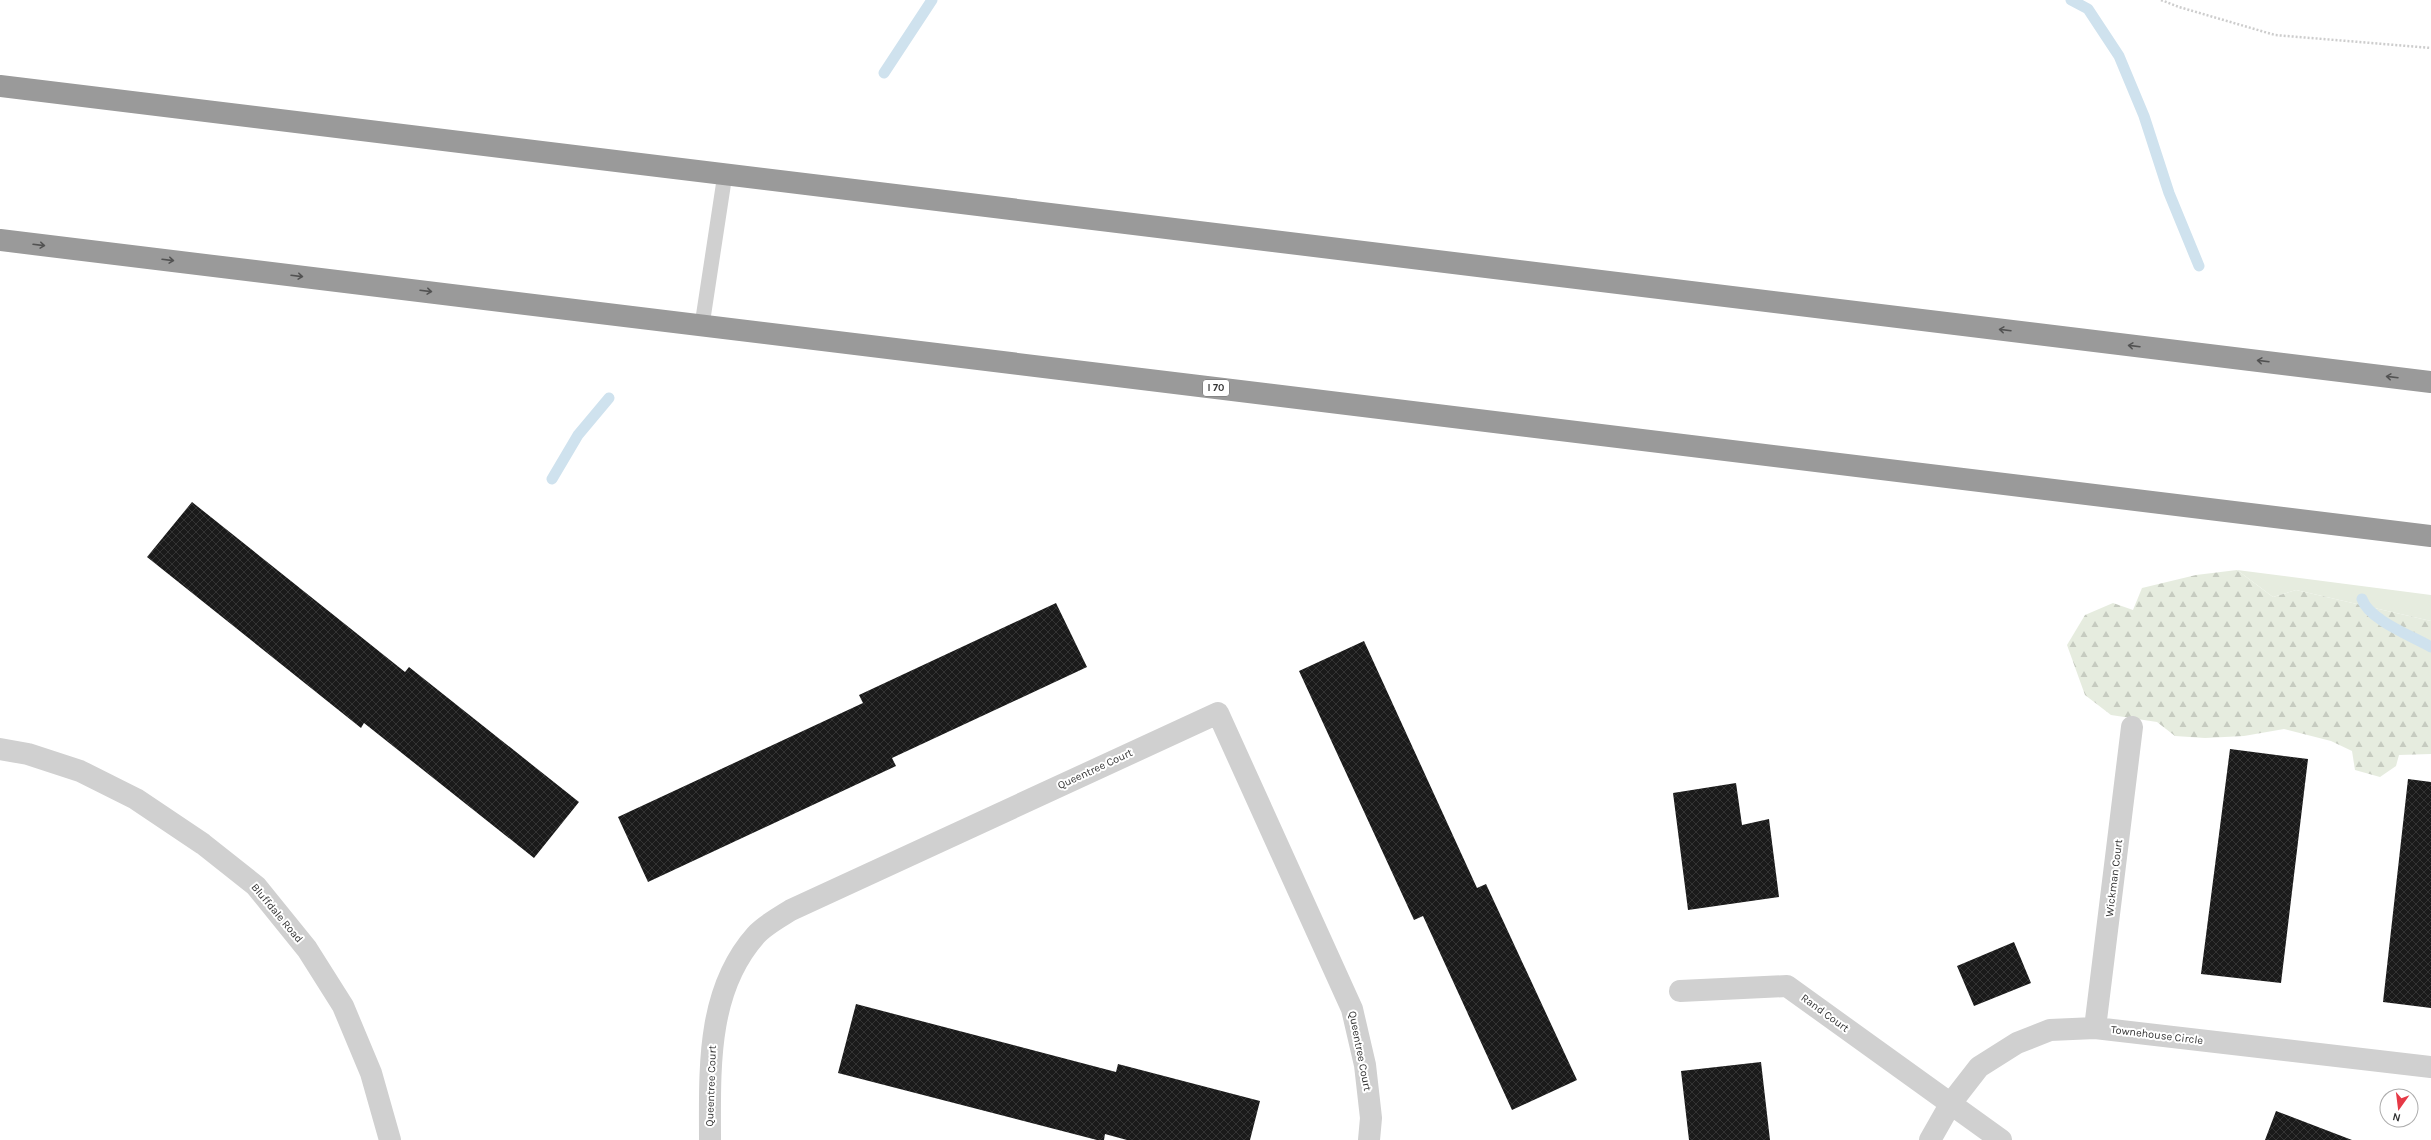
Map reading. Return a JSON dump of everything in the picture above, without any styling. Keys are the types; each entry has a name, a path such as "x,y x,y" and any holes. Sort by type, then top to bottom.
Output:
{"highway":[{"path":"0,86 2431,382"},
{"name":"I 70","path":"0,240 2431,536"}],"street":[{"name":"Queentree Court","path":"710,1140 710,1053 720,1000 734,965 757,934 791,910 1218,713 1352,1009 1365,1065 1372,1118 1369,1140"},
{"name":"Wickman Court","path":"2095,1028 2132,727"},
{"name":"Bluffdale Road","path":"0,749 28,754 80,771 136,799 203,844 256,886 307,950 343,1006 371,1073 390,1140"},
{"name":"Rand Court","path":"1680,991 1787,986 2001,1140"},
{"name":"Townehouse Circle","path":"1930,1140 1951,1103 1979,1067 2017,1043 2050,1030 2095,1028 2431,1067"}],"lane":[{"path":"702,325 725,174"}],"path":[{"path":"2161,0 2179,7 2275,35 2431,48"}],"green space":[{"path":"2237,570 2431,595 2431,621 2296,590 2273,597"},
{"path":"2237,570 2273,597 2296,590 2431,621 2431,754 2399,755 2396,766 2380,777 2355,770 2352,751 2331,741 2284,729 2244,736 2205,738 2175,736 2157,722 2111,715 2085,695 2067,645 2085,615 2113,603 2133,610 2142,588 2196,575"}],"building":[{"path":"192,502 405,672 409,667 579,802 534,858 364,723 361,728 147,557"},
{"path":"1056,603 1087,667 892,758 896,766 648,882 618,817 863,703 859,695"},
{"path":"1364,641 1477,888 1486,884 1577,1080 1512,1110 1423,916 1414,920 1299,671"},
{"path":"2230,749 2308,759 2281,983 2201,974"},
{"path":"2408,779 2431,782 2431,1008 2383,1002"},
{"path":"1736,783 1742,825 1769,819 1779,897 1688,910 1673,793"},
{"path":"2014,942 2031,983 1974,1006 1957,966"},
{"path":"856,1004 1116,1072 1118,1064 1260,1101 1250,1140 1127,1140 1105,1134 1104,1140 1097,1140 838,1073"},
{"path":"1761,1062 1770,1140 1689,1140 1681,1071"},
{"path":"2276,1111 2352,1140 2265,1140"}],"waterway":[{"path":"884,73 932,0"},
{"path":"2071,0 2088,9 2119,56 2144,116 2169,193 2199,266"},
{"path":"552,479 578,435 609,398"},
{"path":"2362,599 2366,607 2382,621 2431,647"}]}
